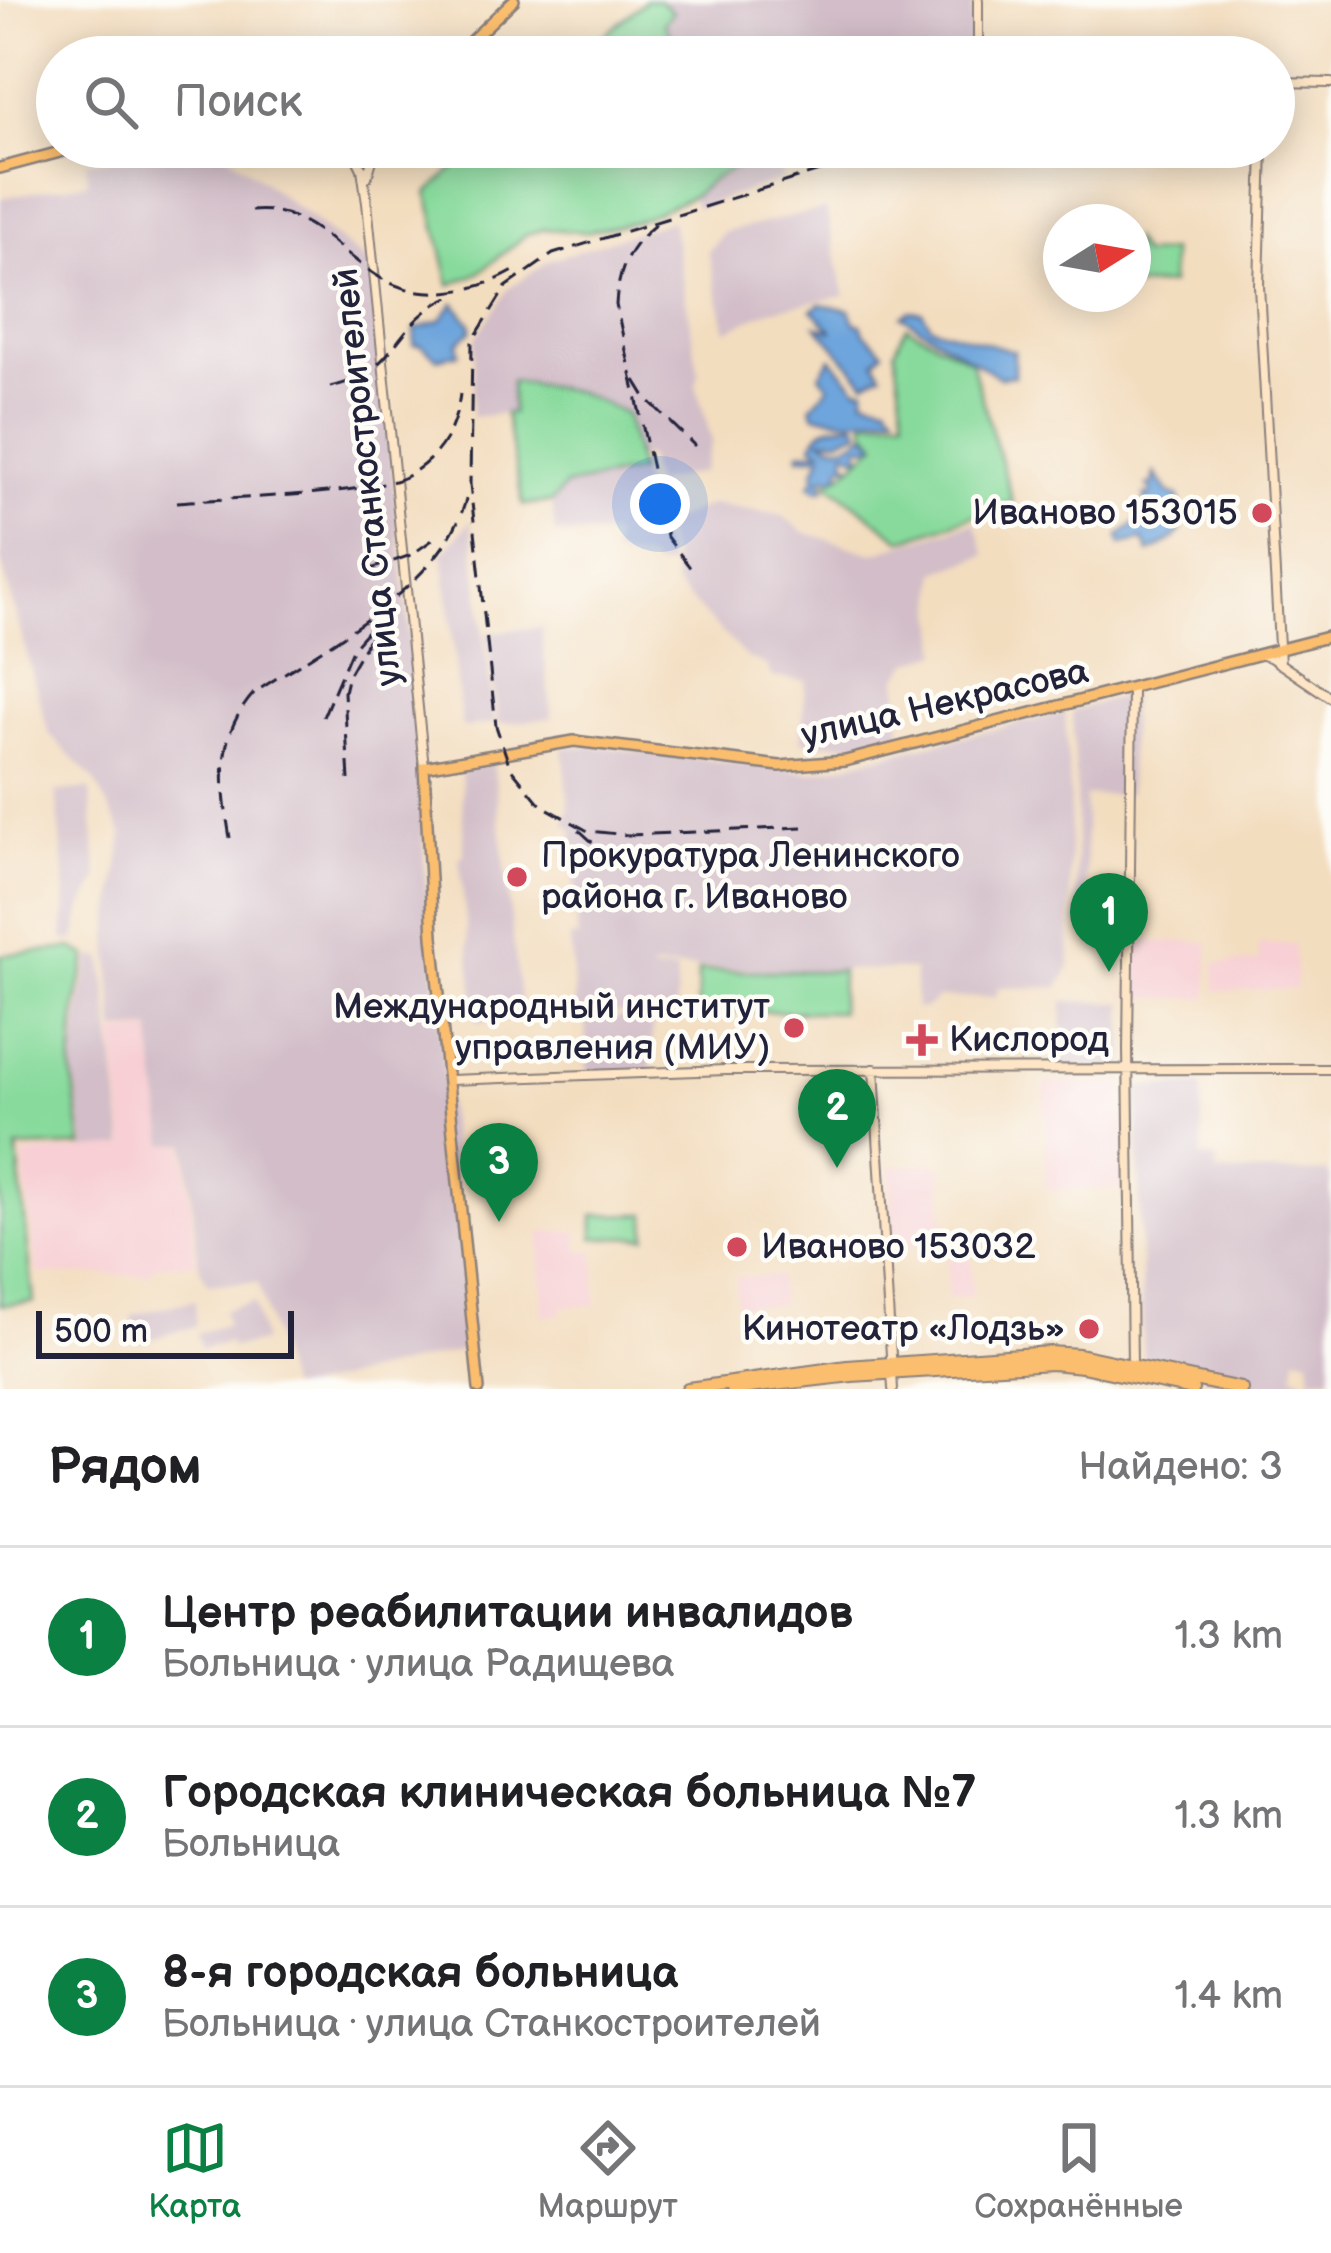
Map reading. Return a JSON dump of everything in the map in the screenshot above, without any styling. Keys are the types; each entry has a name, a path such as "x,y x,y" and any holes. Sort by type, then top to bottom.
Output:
{"highway":[{"path":"733,1389 1050,1353 1241,1389"},
{"path":"688,1389 766,1375 1060,1364 1192,1389"}],"main road":[{"path":"476,36 514,0"},
{"path":"978,0 978,36"},
{"path":"1295,82 1331,83"},
{"path":"0,165 36,154"},
{"path":"0,165 36,157"},
{"name":"улица Станкостроителей","path":"362,168 423,746 434,910 481,1389"},
{"name":"улица Станкостроителей","path":"367,168 367,203"},
{"path":"1262,168 1259,286 1280,664"},
{"name":"улица Некрасова","path":"425,767 574,741 811,766 893,750 1331,636"},
{"path":"1260,655 1331,698"},
{"path":"1132,689 1128,1071 1132,1366"},
{"path":"452,1082 874,1071 1331,1070"},
{"path":"874,1071 891,1389"}],"shaded area":[{"path":"659,0 972,0 973,36 672,36 664,22 673,12"},
{"path":"87,168 246,168 371,265 422,756 424,869 472,1348 288,1389 258,1283 208,1284 199,1267 186,1143 165,1144 151,1029 115,1031 109,939 123,835 95,781 49,734 0,558 0,198 88,182"},
{"path":"734,168 778,168 783,179 696,208 692,197"},
{"path":"826,209 845,296 770,310 726,331 708,252 724,232"},
{"path":"672,220 699,373 696,385 712,441 702,472 654,483 647,456 636,458 625,413 575,390 512,381 512,413 472,417 475,339 509,288 550,260"},
{"path":"639,471 670,566 652,567 651,560 613,554 615,535 555,534 552,502 565,486"},
{"path":"712,504 782,515 804,532 873,553 975,522 986,555 937,572 940,653 910,662 898,677 901,733 894,742 863,746 801,741 806,681 772,677 766,665 747,658 675,585 661,525"},
{"path":"471,521 494,723 462,728 443,553"},
{"path":"541,627 552,718 498,724 487,633"},
{"path":"1131,694 1129,794 1085,796 1087,924 1076,924 1072,711"},
{"path":"1065,713 1070,966 1059,987 998,988 997,997 938,998 916,1009 914,970 653,968 650,971 677,971 676,1012 576,1015 570,938 578,937 572,829 565,824 569,808 563,747 591,746 812,772"},
{"path":"493,760 522,1015 477,1022 459,858 464,855 461,766"},
{"path":"90,789 98,880 82,907 75,940 63,940 66,893 56,792"},
{"path":"1130,941 1209,942 1208,998 1129,998"},
{"path":"1258,944 1295,944 1296,989 1215,991 1215,963 1259,962"},
{"path":"91,956 103,958 124,1146 85,1149 74,1069 80,1003"},
{"path":"1063,1001 1124,1003 1124,1068 1062,1068"},
{"path":"653,1016 651,1073 587,1076 585,1019"},
{"path":"151,1030 165,1143 184,1143 196,1262 155,1266 149,1275 37,1274 22,1154 125,1146 113,1033"},
{"path":"1125,1082 1126,1189 1046,1190 1044,1084"},
{"path":"1202,1085 1202,1158 1216,1159 1217,1173 1327,1172 1331,1177 1331,1376 1310,1377 1310,1358 1296,1356 1294,1374 1305,1380 1303,1389 1260,1389 1143,1363 1137,1087"},
{"path":"941,1164 945,1237 939,1243 893,1245 890,1166"},
{"path":"578,1231 579,1251 595,1251 596,1305 562,1306 561,1315 543,1316 540,1232"},
{"path":"971,1256 972,1297 948,1298 947,1257"},
{"path":"779,1276 780,1305 736,1306 736,1277"},
{"path":"195,1300 196,1326 137,1343 131,1315"},
{"path":"254,1302 263,1342 231,1348 229,1342 201,1349 196,1333 227,1325 223,1310"}],"green space":[{"path":"646,0 659,0 673,12 664,23 671,36 604,36"},
{"path":"454,168 733,168 693,196 634,222 585,232 543,229 527,234 479,273 450,285 428,193"},
{"path":"1171,251 1170,284 1151,286 1151,254"},
{"path":"906,326 971,361 1013,502 902,540 827,483 877,444 865,421 905,417 895,351"},
{"path":"511,381 575,391 625,413 639,471 565,486 552,502 523,505 505,414 512,413"},
{"path":"72,948 87,956 76,1005 72,1069 82,1146 17,1148 34,1302 0,1305 0,955"},
{"path":"698,971 841,971 840,1012 698,1011"},
{"path":"646,1214 647,1237 594,1238 594,1215"}],"water":[{"path":"454,303 471,324 471,331 458,342 459,353 437,358 414,345 415,329 440,321"},
{"path":"820,304 850,310 855,323 884,351 875,361 882,373 865,382 817,326 833,331 812,310"},
{"path":"922,312 932,327 1014,351 1014,376 999,377 902,316"},
{"path":"831,358 857,388 865,388 864,398 887,403 896,413 850,420 815,415 811,407 829,386 820,375"},
{"path":"856,423 860,431 822,439 844,445 865,433 875,442 873,446 861,446 857,457 846,451 850,465 842,465 838,476 821,478 825,489 810,485 822,455 800,457 800,452 822,450 812,444 825,429"},
{"path":"1155,473 1169,493 1179,497 1182,520 1174,538 1149,553 1143,540 1121,545 1119,536 1142,515 1145,495 1149,497 1151,490 1147,486 1153,484"}],"railway":[{"path":"803,827 628,835 588,831 541,805 510,767 496,726 470,484 472,342 506,287 553,254 829,168"},
{"path":"251,211 271,211 305,222 379,277 413,290 469,288 520,267"},
{"path":"656,224 627,260 616,305 667,537 692,570"},
{"path":"330,387 370,370 418,318 454,295"},
{"path":"635,380 646,398 695,446"},
{"path":"177,502 332,492 407,476 444,442 460,394"},
{"path":"230,838 224,761 242,709 255,692 347,633 408,586 434,559 466,499"},
{"path":"368,570 411,555 438,536"},
{"path":"349,780 344,692 348,675 385,611"},
{"path":"323,717 353,647 370,628"},
{"path":"579,830 624,871"}],"place":[{"name":"Иваново 153015","path":"1262,513"},
{"name":"Прокуратура Ленинского района г. Иваново","path":"517,877"},
{"name":"Центр реабилитации инвалидов","path":"1109,972"},
{"name":"Международный институт управления (МИУ)","path":"794,1028"},
{"name":"Кислород","path":"922,1040"},
{"name":"Городская клиническая больница №7","path":"837,1168"},
{"name":"8-я городская больница","path":"499,1222"},
{"name":"Иваново 153032","path":"737,1247"},
{"name":"Кинотеатр «Лодзь»","path":"1089,1329"}]}
